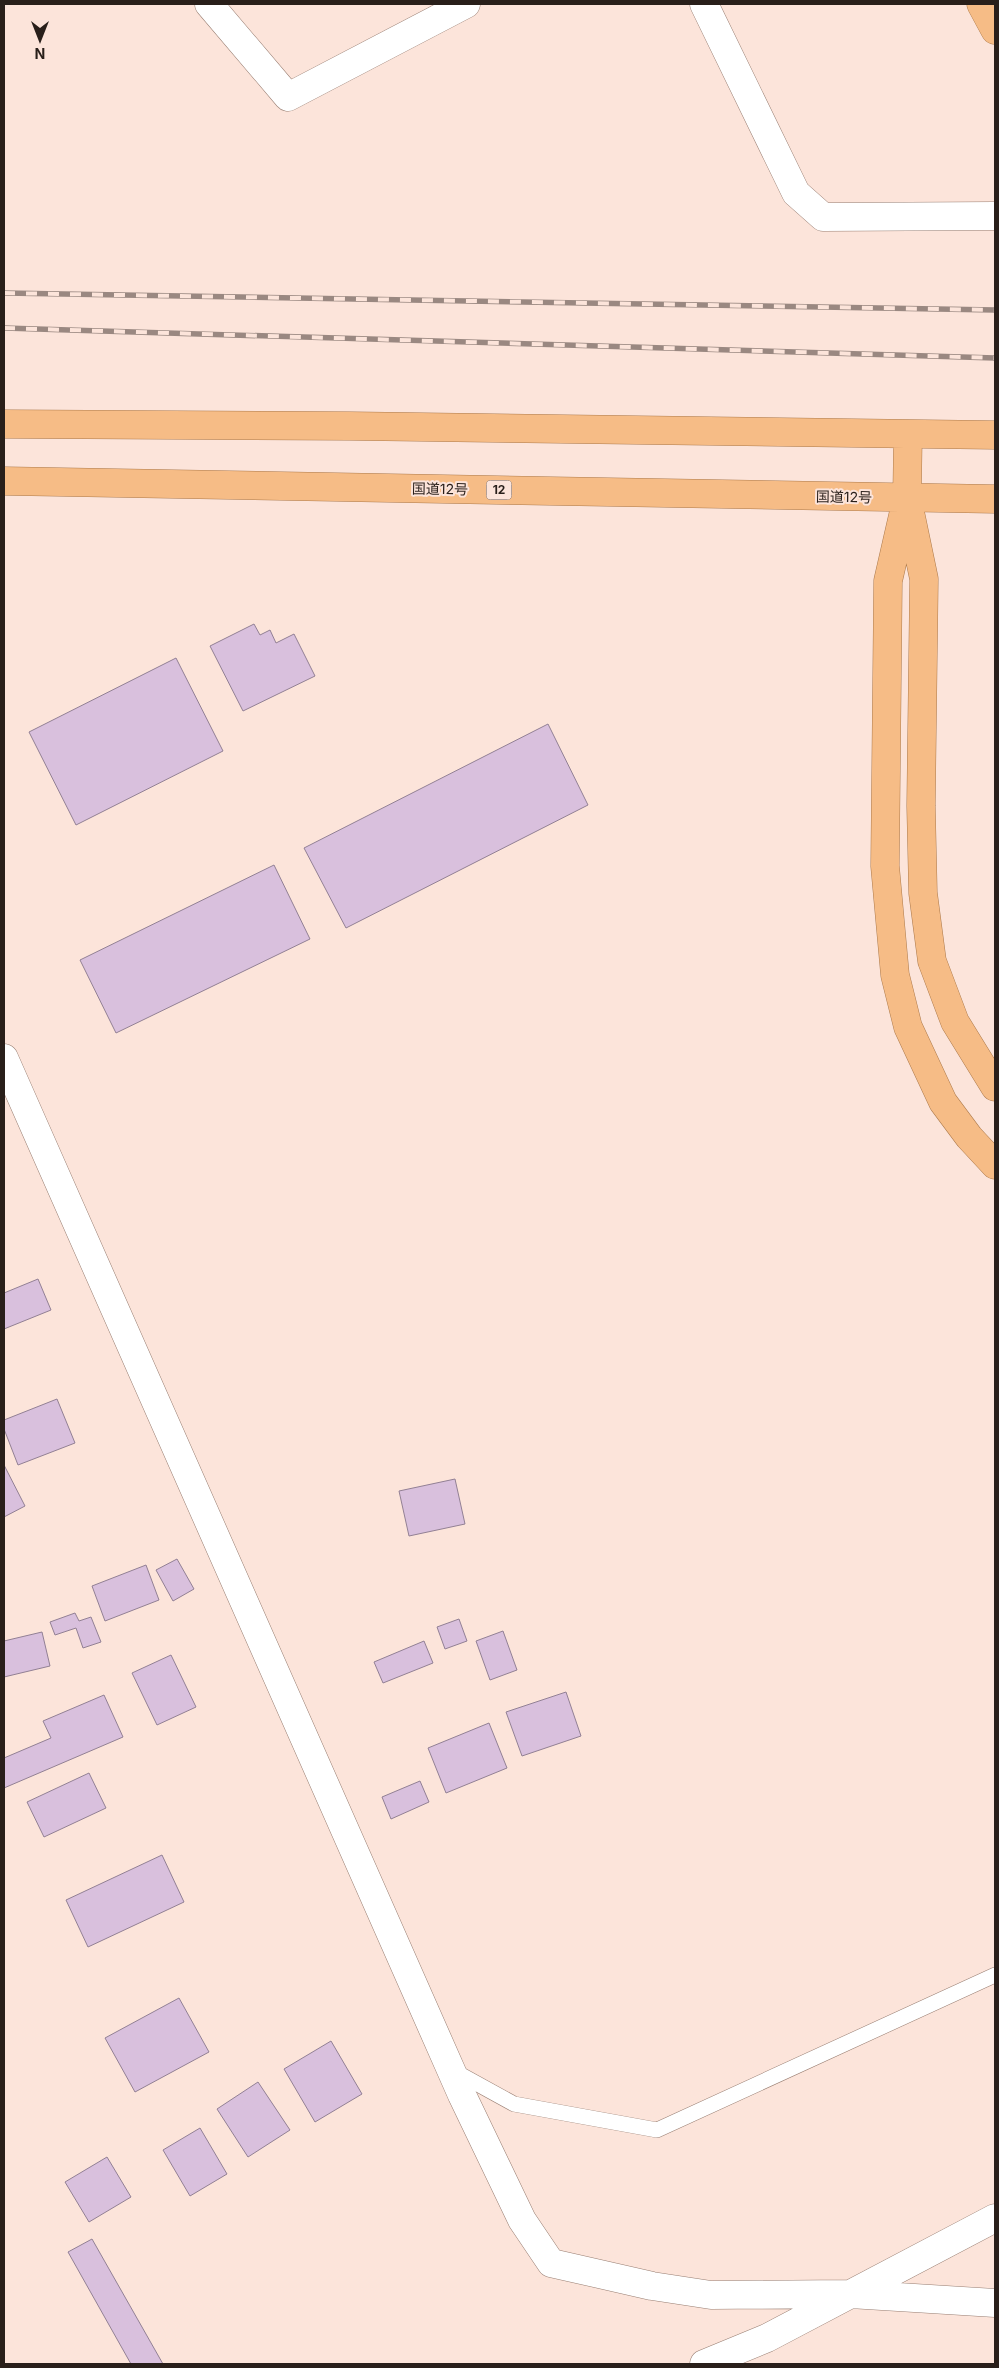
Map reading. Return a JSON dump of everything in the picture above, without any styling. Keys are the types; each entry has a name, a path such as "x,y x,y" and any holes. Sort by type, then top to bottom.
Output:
{"highway":[{"path":"981,4 995,30"},
{"path":"4,424 350,426 995,435"},
{"path":"908,434 907,498 888,581 885,866 895,975 908,1027 943,1102 969,1137 995,1165"},
{"name":"国道12号","path":"4,481 995,499"},
{"path":"907,498 924,579 921,806 923,893 932,961 954,1022 995,1087"}],"street":[{"path":"209,4 288,97 466,4"},
{"path":"704,4 796,193 823,217 995,216"},
{"path":"4,1058 451,2070 522,2220 551,2263 652,2286 711,2295 850,2294 995,2303"},
{"path":"704,2364 767,2338 995,2218"}],"lane":[{"path":"451,2070 514,2104 657,2130 995,1975"}],"building":[{"path":"254,624 260,635 270,630 276,643 294,634 315,676 243,711 210,646"},
{"path":"176,658 223,751 76,825 29,732"},
{"path":"548,724 588,805 346,928 304,848"},
{"path":"274,865 310,939 116,1033 80,960"},
{"path":"38,1279 51,1310 4,1329 4,1293"},
{"path":"57,1399 75,1443 18,1465 4,1429 4,1420"},
{"path":"4,1465 25,1506 4,1517"},
{"path":"455,1479 465,1524 409,1536 399,1491"},
{"path":"177,1559 194,1589 173,1601 156,1570"},
{"path":"146,1565 159,1600 105,1621 92,1586"},
{"path":"75,1613 79,1621 91,1617 101,1642 83,1648 76,1628 55,1635 50,1622"},
{"path":"459,1619 467,1641 445,1649 437,1627"},
{"path":"503,1631 517,1670 490,1680 476,1641"},
{"path":"42,1632 50,1666 4,1677 4,1641"},
{"path":"424,1641 433,1663 383,1683 374,1662"},
{"path":"171,1655 196,1707 157,1725 132,1673"},
{"path":"566,1692 581,1736 522,1756 506,1712"},
{"path":"104,1695 123,1737 4,1788 4,1758 51,1738 43,1721"},
{"path":"489,1723 507,1768 446,1793 428,1748"},
{"path":"89,1773 106,1808 44,1837 27,1802"},
{"path":"420,1781 429,1802 391,1819 382,1797"},
{"path":"162,1855 184,1902 88,1947 66,1900"},
{"path":"179,1998 209,2052 135,2092 105,2038"},
{"path":"331,2041 362,2094 315,2122 284,2069"},
{"path":"258,2082 290,2130 248,2157 217,2109"},
{"path":"200,2128 227,2174 190,2196 163,2150"},
{"path":"107,2157 131,2197 89,2222 65,2182"},
{"path":"92,2239 163,2364 131,2364 68,2252"}],"railway":[{"path":"4,293 995,310"},
{"path":"4,328 995,358"}]}
